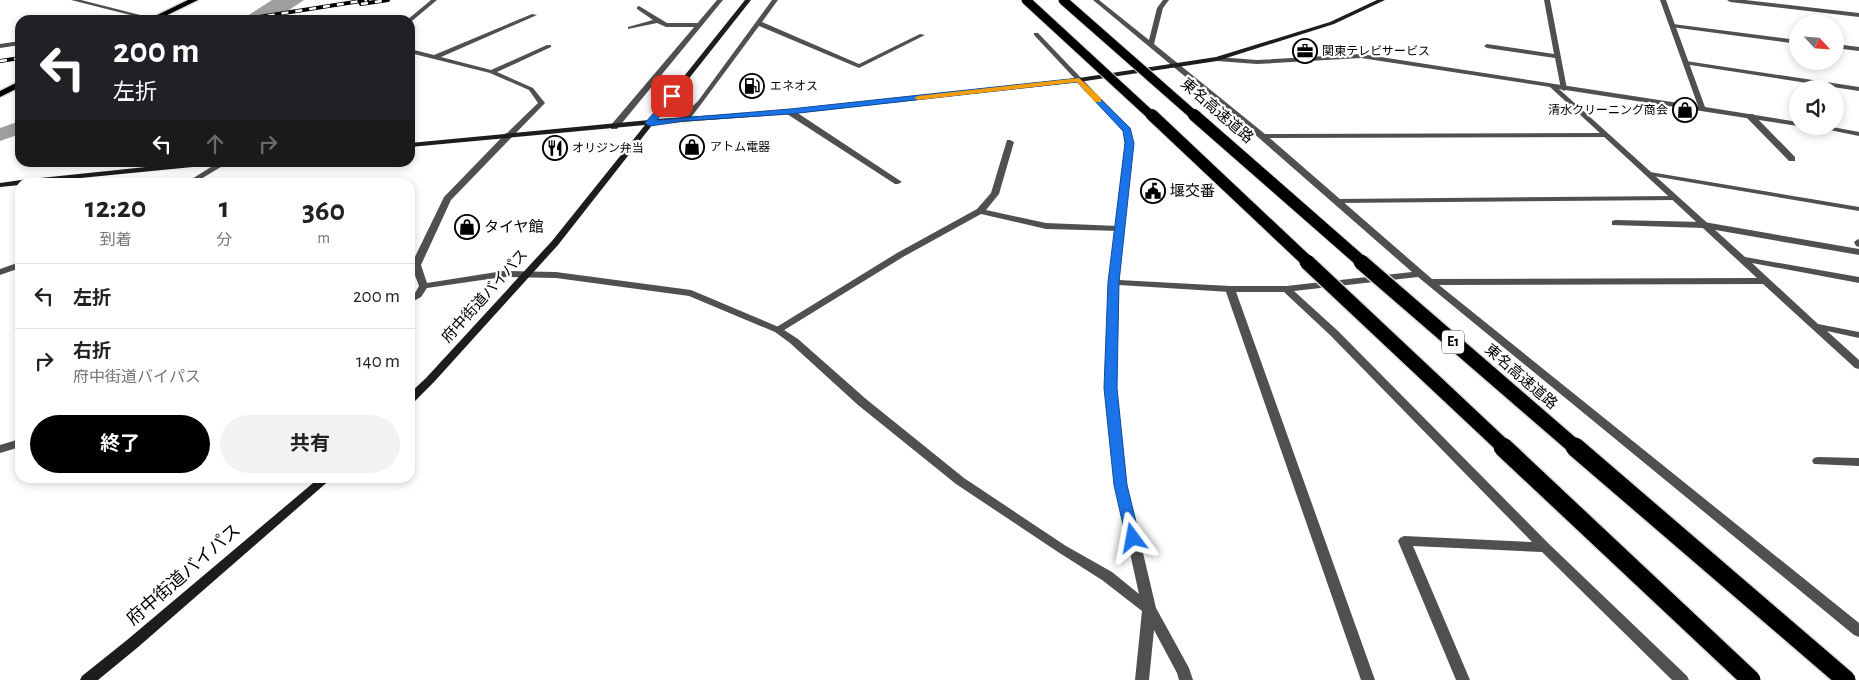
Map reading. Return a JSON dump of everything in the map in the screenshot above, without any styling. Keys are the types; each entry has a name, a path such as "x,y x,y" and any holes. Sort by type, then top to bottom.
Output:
{"highway":[{"path":"1026,0 1112,78 1751,680"},
{"name":"東名高速道路","path":"1063,0 1408,303 1846,680"}],"main road":[{"path":"162,15 194,0"},
{"path":"0,94 15,86"}],"street":[{"path":"74,0 132,15"},
{"path":"415,16 434,0"},
{"path":"614,127 720,0"},
{"name":"府中街道バイパス","path":"415,394 555,243 748,0"},
{"path":"684,119 700,102 775,0"},
{"path":"1096,0 1262,136 1420,274 1859,631"},
{"path":"1151,44 1160,8 1166,0"},
{"path":"415,144 684,119 790,112 1079,80 1217,59 1332,24 1382,0"},
{"path":"1547,0 1564,88"},
{"path":"1663,0 1702,108"},
{"path":"1730,0 1859,15"},
{"path":"639,8 666,25 699,25"},
{"path":"436,57 534,15"},
{"path":"630,28 658,21"},
{"path":"758,23 859,66 922,35"},
{"path":"1673,26 1789,41"},
{"path":"1036,34 1127,130 1130,143 1118,229 1110,388 1121,485 1149,609 1184,672 1186,680"},
{"path":"0,46 15,43"},
{"path":"492,72 549,46"},
{"path":"1487,46 1558,57"},
{"path":"1844,47 1859,49"},
{"path":"415,52 492,72 531,89 542,103 448,199 416,265 424,286"},
{"path":"1217,59 1256,62 1361,56 1789,122"},
{"path":"1686,62 1859,89"},
{"path":"1552,87 1859,366"},
{"path":"790,112 898,182"},
{"path":"1750,116 1792,159"},
{"path":"1844,131 1859,134"},
{"path":"1262,136 1605,135"},
{"path":"778,330 900,255 980,211 995,194 1010,142"},
{"path":"69,178 175,167"},
{"path":"198,178 216,167"},
{"path":"1647,173 1859,208"},
{"path":"0,185 15,184"},
{"path":"1336,201 1674,198"},
{"path":"980,211 1046,226 1118,229"},
{"path":"1615,223 1704,225 1859,252"},
{"path":"1741,259 1859,280"},
{"path":"0,272 15,267"},
{"path":"415,296 424,286 503,274 556,274 691,293 778,330 794,341 862,402 960,481 1062,549 1107,576 1149,609"},
{"path":"1114,282 1230,289 1286,289 1420,274"},
{"path":"1431,282 1766,281"},
{"path":"1230,289 1368,680"},
{"path":"1286,289 1334,333 1545,547 1682,680"},
{"path":"1815,326 1859,334"},
{"path":"0,449 15,444"},
{"path":"1818,461 1859,462"},
{"name":"府中街道バイパス","path":"87,680 132,644 320,483"},
{"path":"1463,680 1404,541 1545,547"},
{"path":"1142,680 1149,609"}],"shaded area":[{"path":"272,0 304,0 282,15 249,15"},
{"path":"15,123 15,136 0,141 0,128"}],"railway":[{"path":"272,15 367,0"},
{"path":"361,4 388,0"},
{"path":"0,61 15,59"}],"slow traffic":[{"path":"918,98 1079,80 1098,100"}],"place":[{"name":"関東テレビサービス","path":"1305,51"},
{"name":"エネオス","path":"752,86"},
{"name":"清水クリーニング商会","path":"1685,110"},
{"name":"アトム電器","path":"692,147"},
{"name":"オリジン弁当","path":"555,148"},
{"name":"堰交番","path":"1153,191"},
{"name":"タイヤ館","path":"467,227"}],"route":[{"path":"672,96 650,123 790,112 1079,80 1127,130 1130,143 1118,229 1110,388 1121,485 1133,538"}]}
